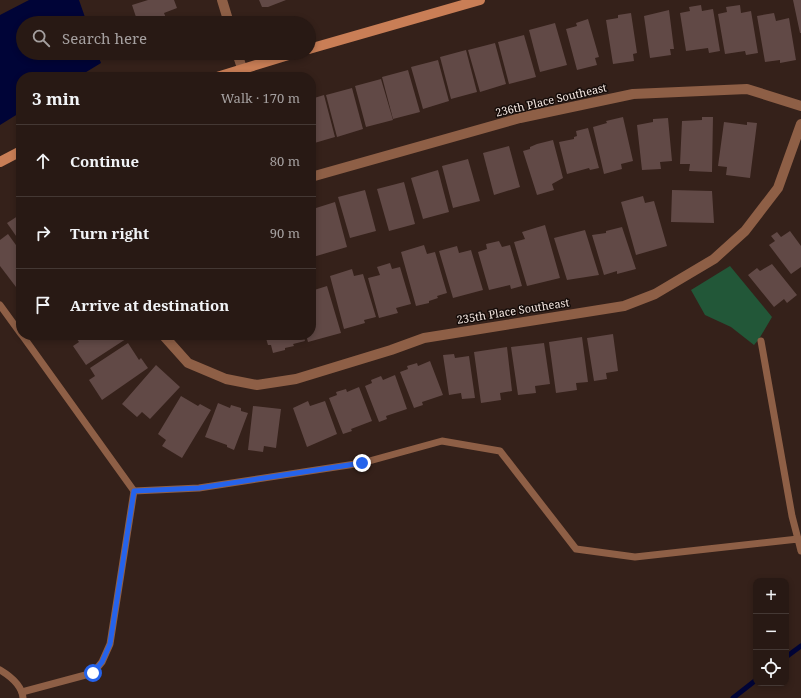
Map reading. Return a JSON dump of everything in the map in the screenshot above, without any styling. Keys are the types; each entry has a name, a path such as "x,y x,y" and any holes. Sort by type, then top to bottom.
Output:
{"main road":[{"path":"316,47 480,0"},
{"path":"231,72 270,60"},
{"path":"0,162 16,154"}],"street":[{"path":"222,0 227,16"},
{"path":"239,60 242,68"},
{"name":"236th Place Southeast","path":"316,176 520,118 633,94 747,89 801,106"},
{"name":"235th Place Southeast","path":"167,340 188,363 226,378 257,385 296,379 391,350 424,338 624,306 655,294 714,259 745,231 778,188 801,124"}],"lane":[{"path":"0,305 16,327"},
{"path":"0,670 9,676 23,695 93,673 102,662 110,644 134,491 25,340"},
{"path":"761,341 792,516 801,551"},
{"path":"134,491 199,488 362,463 442,441 500,451 576,549 635,557 798,538"}],"green space":[{"path":"730,266 772,317 754,345 731,327 705,315 691,290"}],"shaded area":[{"path":"29,0 79,0 85,16 16,16 16,60 100,60 101,63 86,72 16,72 16,115 0,125 0,15"}],"building":[{"path":"148,0 174,0 177,8 164,13 165,16 136,16 132,5"},
{"path":"259,0 286,0 268,7 262,7"},
{"path":"793,0 801,0 801,33 800,33"},
{"path":"701,5 702,11 713,9 720,51 709,53 708,48 686,51 680,13 690,11 689,7"},
{"path":"740,5 741,13 751,11 758,53 746,55 745,51 725,54 718,14 727,12 726,7"},
{"path":"669,10 674,49 670,49 671,55 650,58 644,16"},
{"path":"631,13 637,53 633,54 634,61 613,64 606,20 618,18 618,15"},
{"path":"774,13 776,21 789,18 796,60 780,63 780,60 765,62 757,16"},
{"path":"588,19 599,57 595,58 597,65 577,70 566,29 577,26 576,23"},
{"path":"555,23 567,65 540,72 529,30"},
{"path":"524,35 536,77 509,84 498,42"},
{"path":"495,43 506,84 480,92 468,50"},
{"path":"466,50 477,92 451,99 440,57"},
{"path":"438,60 449,101 423,109 411,67"},
{"path":"408,70 420,112 393,119 382,77"},
{"path":"381,79 393,120 366,127 355,86"},
{"path":"352,88 363,129 337,137 326,95"},
{"path":"324,95 335,137 316,143 316,97"},
{"path":"623,117 633,161 621,164 622,169 604,174 593,127 607,123 606,121"},
{"path":"702,117 713,117 712,172 689,171 690,164 680,164 682,121 702,120"},
{"path":"668,118 672,161 660,162 661,169 642,170 637,125 653,122 653,119"},
{"path":"724,122 747,125 747,122 757,123 750,178 726,175 727,167 718,166"},
{"path":"588,128 599,168 590,170 589,168 567,174 559,142 574,139 574,137 577,136 576,131"},
{"path":"553,140 563,178 552,184 554,190 537,195 523,151 530,149 530,147 537,144"},
{"path":"509,146 520,187 494,195 483,153"},
{"path":"468,159 480,201 453,208 442,166"},
{"path":"438,170 449,212 423,219 411,178"},
{"path":"404,182 415,224 389,231 377,189"},
{"path":"365,190 376,231 350,238 338,197"},
{"path":"672,190 712,191 714,223 671,222"},
{"path":"643,196 645,203 654,201 667,246 636,255 621,202"},
{"path":"335,202 347,247 316,256 316,208"},
{"path":"16,217 16,236 7,223"},
{"path":"545,225 560,278 527,286 514,242 525,239 522,232"},
{"path":"622,227 636,269 617,274 617,271 604,275 592,235 606,233 606,231"},
{"path":"585,230 599,275 567,280 554,238"},
{"path":"790,231 801,246 801,267 791,274 769,245 775,241 771,236 777,232 781,237"},
{"path":"8,234 16,245 16,287 0,266 0,240"},
{"path":"499,241 502,247 510,245 522,286 511,289 510,285 489,290 478,252 487,249 486,244"},
{"path":"424,245 427,254 435,252 447,293 437,296 438,298 429,301 429,303 416,306 401,252"},
{"path":"457,246 459,253 471,250 483,290 453,298 439,251"},
{"path":"390,263 392,269 400,267 411,304 396,308 398,313 379,318 368,278 380,275 377,267"},
{"path":"772,264 797,295 787,303 784,299 774,307 748,275 757,268 760,271"},
{"path":"352,269 354,276 363,274 376,317 364,320 365,323 344,329 330,276"},
{"path":"327,286 341,333 316,340 316,289"},
{"path":"613,334 618,371 606,373 607,379 594,381 587,338"},
{"path":"582,337 588,382 576,383 577,390 556,393 549,342"},
{"path":"78,340 124,340 86,365 73,346 79,342"},
{"path":"266,340 305,341 293,344 294,346 285,348 285,350 273,353 271,345 268,345"},
{"path":"128,343 139,360 141,358 148,368 102,400 89,380 95,376 90,368"},
{"path":"544,343 550,384 535,386 536,393 518,395 511,347"},
{"path":"507,347 512,391 500,393 501,400 481,403 474,352"},
{"path":"454,354 455,358 469,356 475,398 462,399 461,393 449,395 443,355"},
{"path":"430,361 443,395 422,402 423,405 414,408 400,372 408,369 407,366 417,363 418,366"},
{"path":"156,365 180,387 150,419 142,412 137,417 122,404"},
{"path":"395,375 407,409 386,416 387,419 379,422 365,386 372,383 371,380 381,376 383,380"},
{"path":"359,387 372,421 351,429 352,431 343,434 329,398 337,395 336,392 346,389 347,392"},
{"path":"181,396 198,406 200,404 211,410 182,458 162,446 166,440 158,434"},
{"path":"308,401 310,406 325,401 337,434 307,447 293,408"},
{"path":"218,403 230,408 231,405 241,408 241,411 248,413 234,450 227,447 227,445 205,437"},
{"path":"253,406 281,409 276,448 264,446 263,452 248,450"}],"waterway":[{"path":"789,655 801,646"},
{"path":"733,698 753,682"}],"route":[{"path":"93,673 102,662 110,644 134,491 199,488 362,463"}]}
